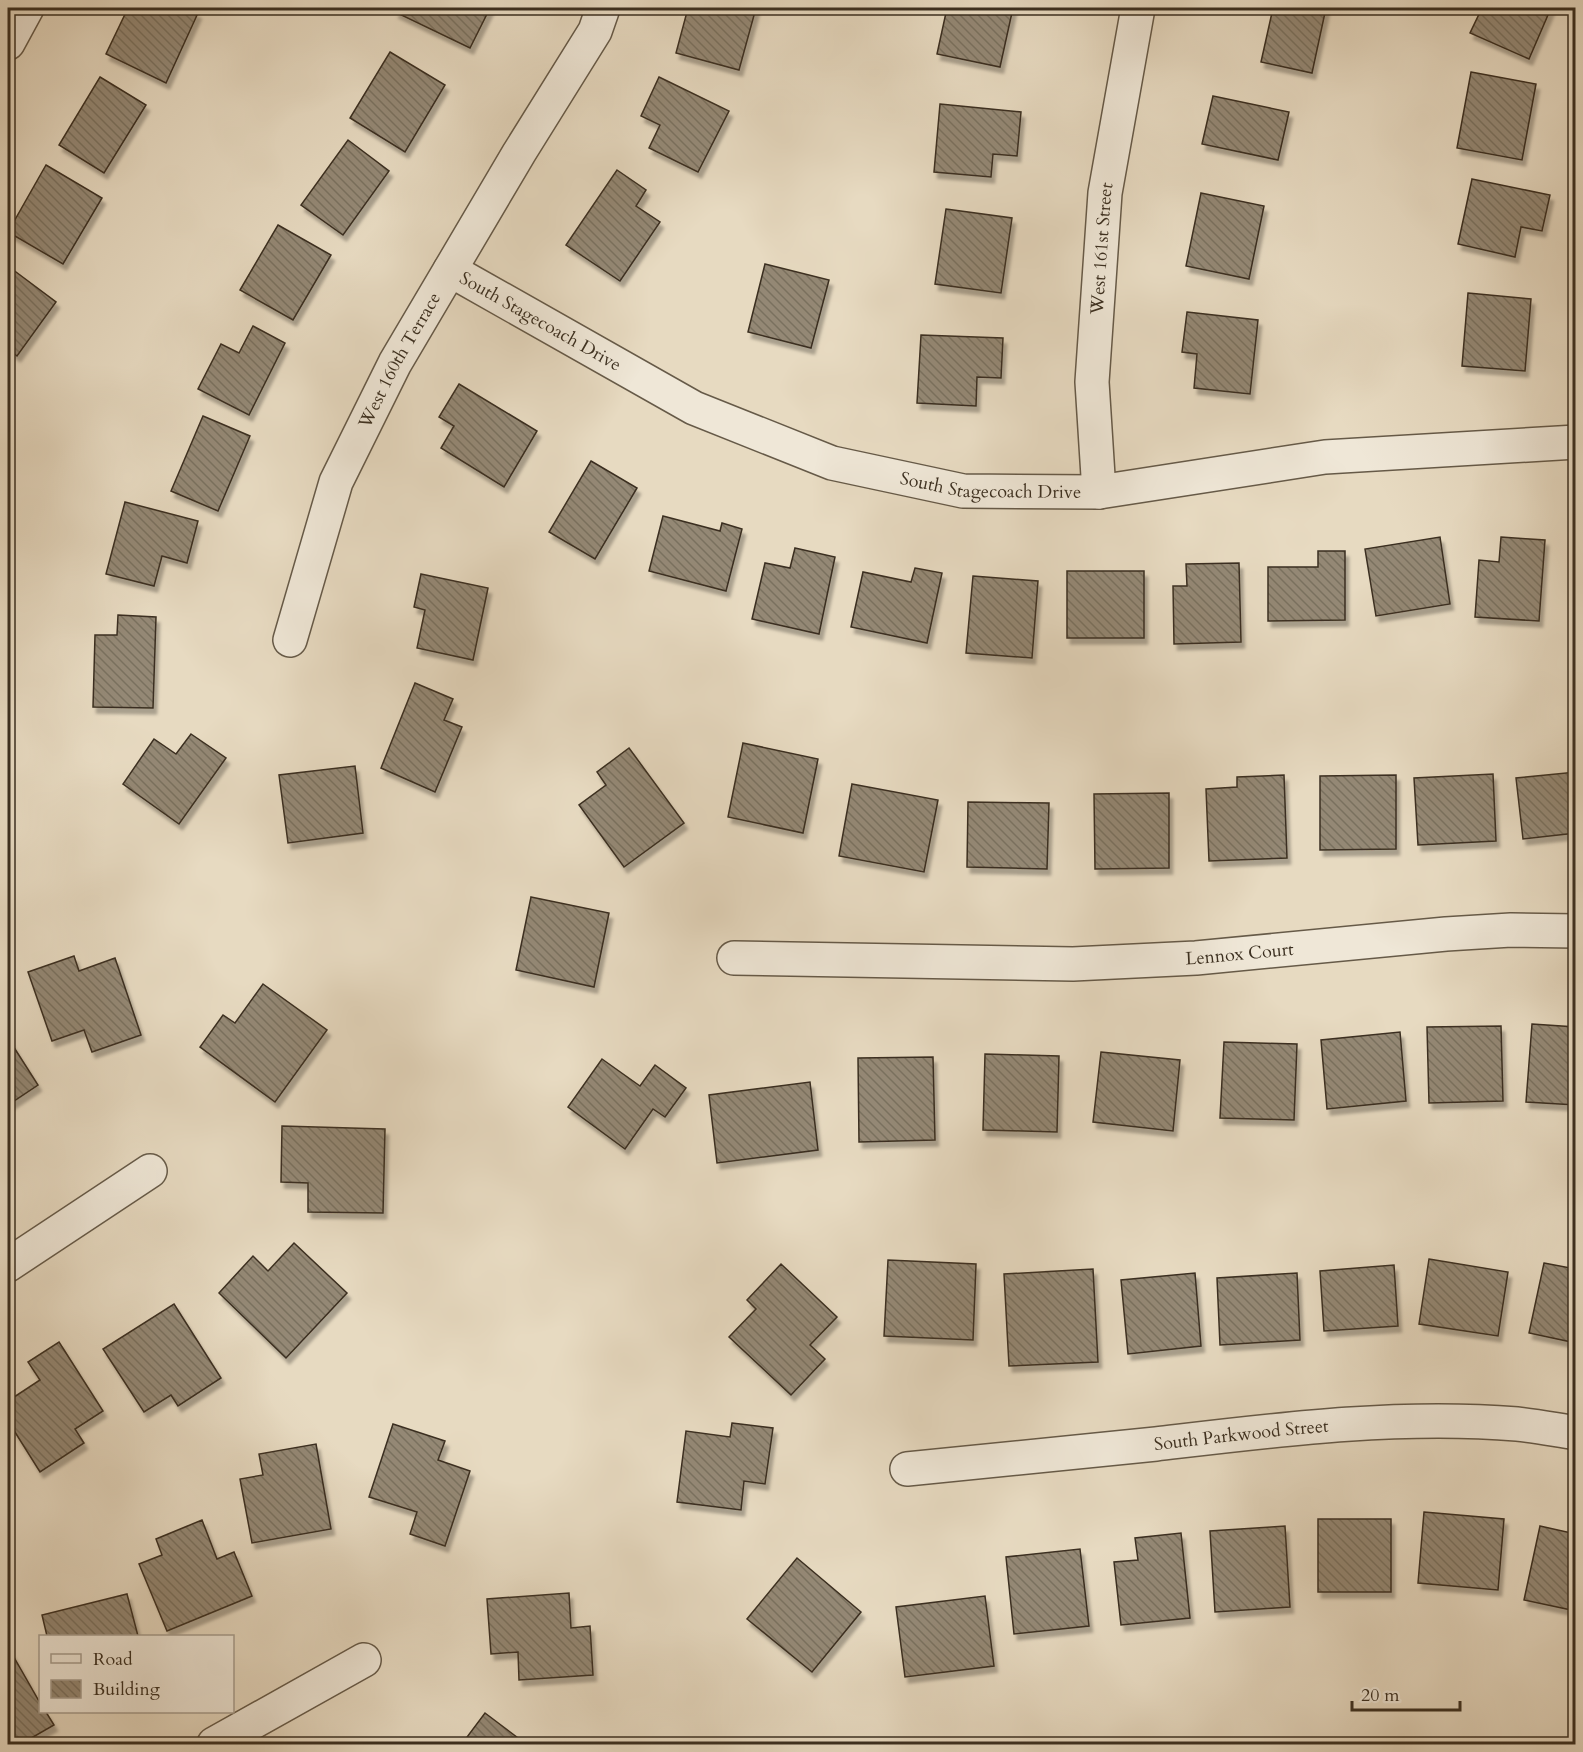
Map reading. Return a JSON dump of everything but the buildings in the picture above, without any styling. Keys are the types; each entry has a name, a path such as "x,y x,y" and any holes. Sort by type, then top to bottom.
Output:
{"street":[{"path":"8,43 27,8"},
{"name":"West 160th Terrace","path":"290,640 336,482 395,363 519,153 595,30 603,8"},
{"name":"West 161st Street","path":"1099,492 1092,381 1105,194 1138,8"},
{"name":"South Stagecoach Drive","path":"450,270 694,408 832,463 963,491 1099,492 1325,457 1575,442"},
{"name":"Lennox Court","path":"734,958 1084,963 1196,958 1446,934 1511,930 1575,931"},
{"path":"8,1265 150,1171"},
{"name":"South Parkwood Street","path":"907,1469 1269,1431 1366,1424 1464,1421 1519,1424 1575,1433"},
{"path":"214,1744 364,1660"}]}
